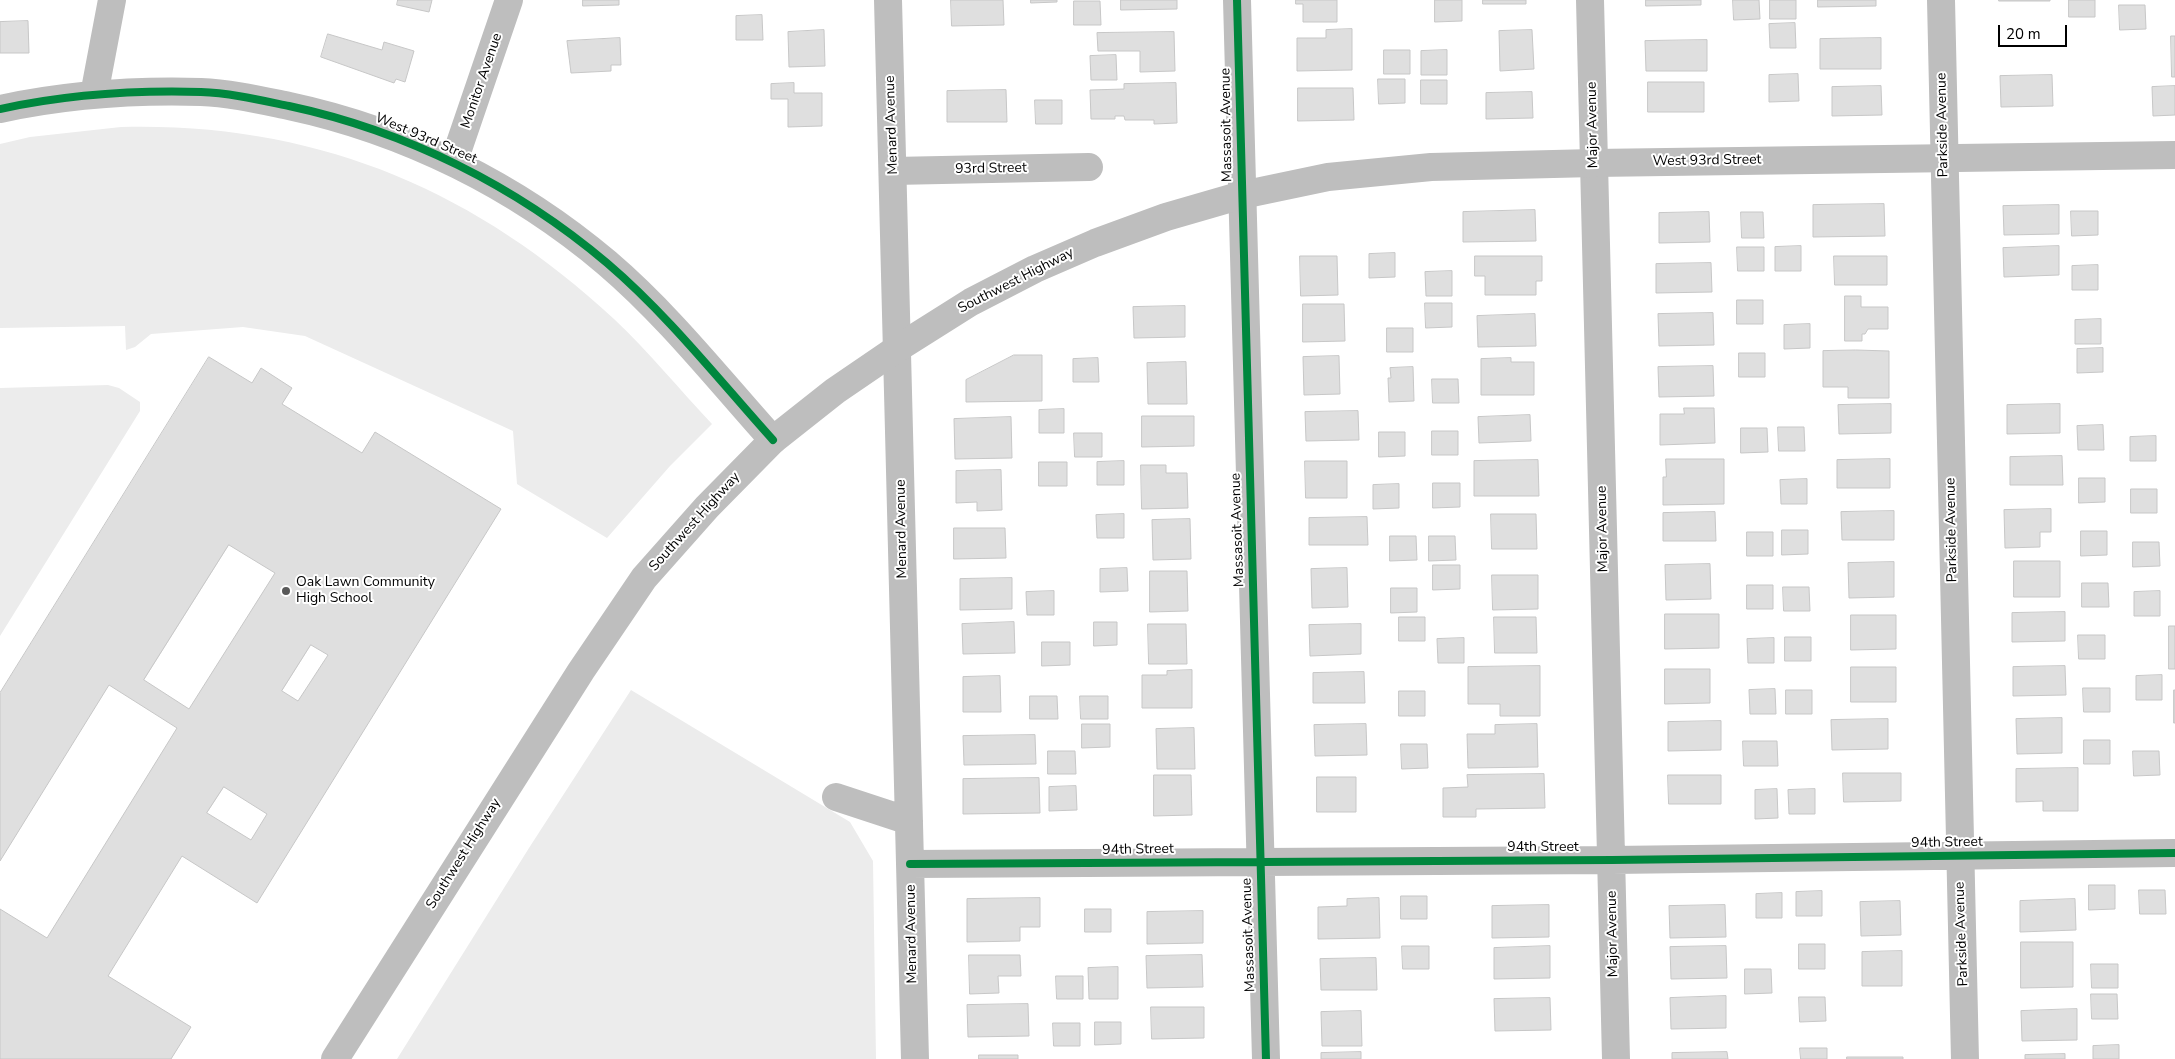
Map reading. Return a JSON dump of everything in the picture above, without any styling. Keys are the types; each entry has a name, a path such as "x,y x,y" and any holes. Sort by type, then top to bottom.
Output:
{"street":[{"path":"94,94 112,0"},
{"name":"Monitor Avenue","path":"454,161 508,0"},
{"name":"Menard Avenue","path":"888,0 915,1059"},
{"name":"Massasoit Avenue","path":"1237,0 1266,1059"},
{"name":"Major Avenue","path":"1590,0 1616,1059"},
{"name":"Parkside Avenue","path":"1941,0 1965,1059"},
{"name":"West 93rd Street","path":"0,108 30,102 94,94 203,92 263,100 323,113 385,134 454,161 554,222 608,264 658,312 773,440"},
{"name":"West 93rd Street","path":"1242,195 1337,176 1431,168 1594,163 2175,155"},
{"name":"93rd Street","path":"893,170 1089,168"},
{"name":"Southwest Highway","path":"335,1059 529,751 644,578 707,507 773,440 835,391 971,302 1035,269 1095,243 1157,220 1242,195"},
{"path":"836,797 909,821"},
{"name":"94th Street","path":"910,864 1612,860 2175,853"}],"shaded area":[{"path":"121,127 192,128 260,136 325,151 387,172 447,199 505,233 560,273 614,319 712,424 670,466 607,538 517,484 513,431 305,336 243,327 151,334 135,347 126,350 125,326 0,328 0,144 30,137"},
{"path":"108,385 119,388 140,402 140,411 0,636 0,388"},
{"path":"631,690 850,822 873,861 876,1059 397,1059 529,848"}],"building":[{"path":"398,0 432,0 429,12 397,5"},
{"path":"583,0 619,0 619,5 583,6"},
{"path":"951,0 1003,0 1004,25 952,26"},
{"path":"1031,0 1057,0 1057,2 1031,3"},
{"path":"1121,0 1177,0 1177,9 1121,10"},
{"path":"1296,0 1337,0 1337,22 1303,22 1303,4 1296,4"},
{"path":"1435,0 1462,0 1462,21 1435,22"},
{"path":"1483,0 1526,0 1526,4 1483,4"},
{"path":"1646,0 1701,0 1701,5 1646,6"},
{"path":"1733,0 1759,0 1760,19 1734,20"},
{"path":"1770,0 1796,0 1796,19 1770,19"},
{"path":"1818,0 1876,0 1876,6 1818,7"},
{"path":"2050,0 2050,1 1999,1"},
{"path":"2069,0 2095,0 2095,17 2069,17"},
{"path":"1074,1 1100,1 1101,25 1074,25"},
{"path":"2119,5 2145,5 2146,29 2120,30"},
{"path":"762,15 763,40 736,40 736,16"},
{"path":"28,21 29,53 0,53 0,22"},
{"path":"1795,23 1796,48 1770,48 1769,24"},
{"path":"1352,29 1352,70 1297,71 1297,38 1326,38 1326,30"},
{"path":"824,30 825,66 789,67 788,32"},
{"path":"1532,30 1534,69 1500,71 1499,31"},
{"path":"1174,32 1175,71 1140,72 1140,51 1098,51 1097,33"},
{"path":"328,34 382,50 384,42 414,51 405,82 396,79 394,83 321,57"},
{"path":"2171,36 2175,36 2175,77 2172,77"},
{"path":"620,38 621,65 611,65 611,71 571,73 567,41"},
{"path":"1881,38 1881,69 1820,69 1820,39"},
{"path":"1707,40 1707,71 1646,71 1645,41"},
{"path":"1384,50 1410,50 1410,74 1384,74"},
{"path":"1447,50 1447,75 1421,75 1421,51"},
{"path":"1116,55 1117,80 1091,80 1090,56"},
{"path":"1798,74 1799,101 1769,102 1769,75"},
{"path":"2052,75 2053,106 2001,107 2000,76"},
{"path":"1378,79 1405,79 1405,103 1379,104"},
{"path":"1421,80 1447,80 1447,104 1421,104"},
{"path":"1648,82 1704,82 1704,112 1648,112"},
{"path":"794,83 794,93 822,93 822,126 788,127 788,99 771,99 771,84"},
{"path":"1176,83 1177,123 1154,124 1154,120 1125,120 1124,116 1115,116 1115,119 1091,119 1090,90 1124,89 1124,84"},
{"path":"1881,86 1882,115 1832,116 1832,87"},
{"path":"2175,86 2175,115 2153,116 2152,87"},
{"path":"1298,88 1353,88 1354,120 1298,121"},
{"path":"1006,90 1007,122 947,122 947,91"},
{"path":"1532,92 1533,118 1486,119 1486,93"},
{"path":"1035,100 1062,100 1062,124 1036,124"},
{"path":"1884,204 1885,236 1813,237 1813,205"},
{"path":"2059,205 2059,234 2004,235 2003,206"},
{"path":"1535,210 1536,241 1463,242 1463,212"},
{"path":"2071,211 2098,211 2098,235 2072,236"},
{"path":"1709,212 1710,242 1659,243 1659,213"},
{"path":"1741,212 1763,212 1764,238 1742,238"},
{"path":"1801,246 1801,271 1775,271 1775,247"},
{"path":"2059,246 2059,275 2004,277 2003,248"},
{"path":"1737,247 1764,247 1764,271 1738,271"},
{"path":"1395,253 1395,277 1369,278 1369,254"},
{"path":"1300,256 1337,256 1338,295 1301,296"},
{"path":"1475,256 1542,256 1542,281 1536,281 1536,295 1485,295 1485,276 1475,276"},
{"path":"1834,256 1887,256 1887,285 1835,285"},
{"path":"1711,263 1712,292 1656,293 1656,264"},
{"path":"2098,265 2098,290 2072,290 2072,266"},
{"path":"1452,271 1452,296 1426,296 1425,272"},
{"path":"1845,296 1861,296 1861,307 1888,307 1888,329 1868,329 1865,334 1862,334 1862,341 1845,341"},
{"path":"1737,300 1763,300 1763,324 1737,324"},
{"path":"1425,303 1452,303 1452,327 1426,328"},
{"path":"1303,304 1344,304 1345,341 1303,342"},
{"path":"1185,306 1185,337 1134,338 1133,307"},
{"path":"1713,313 1714,345 1659,346 1658,314"},
{"path":"1535,314 1536,346 1478,347 1477,316"},
{"path":"2101,319 2101,344 2075,344 2075,320"},
{"path":"1810,324 1810,348 1784,349 1784,325"},
{"path":"1387,328 1413,328 1413,352 1387,352"},
{"path":"2103,348 2103,372 2077,373 2077,349"},
{"path":"1823,351 1889,351 1889,398 1848,398 1848,387 1823,387"},
{"path":"1739,353 1765,353 1765,377 1739,377"},
{"path":"1014,355 1042,355 1042,401 966,402 966,380"},
{"path":"1339,356 1340,394 1304,395 1303,357"},
{"path":"209,357 252,383 261,368 292,388 282,404 362,453 375,432 501,509 257,903 182,856 108,976 191,1027 171,1059 0,1059 0,909 47,938 177,728 109,685 0,861 0,693","holes":["229,545 275,573 189,709 144,680","311,645 328,655 298,701 282,691","224,787 267,814 251,840 207,813"]},
{"path":"1098,358 1099,382 1073,382 1073,359"},
{"path":"1511,358 1511,362 1534,362 1534,395 1481,395 1481,359"},
{"path":"1186,362 1187,404 1148,404 1147,363"},
{"path":"1713,366 1714,396 1659,397 1658,367"},
{"path":"1413,367 1414,401 1389,402 1388,378 1391,378 1390,368"},
{"path":"1432,379 1458,379 1459,403 1433,403"},
{"path":"1891,404 1891,433 1839,434 1838,405"},
{"path":"2060,404 2060,433 2007,434 2007,405"},
{"path":"1684,408 1714,408 1715,443 1660,445 1660,414 1684,414"},
{"path":"1064,409 1064,433 1039,433 1039,410"},
{"path":"1358,411 1359,440 1306,441 1305,412"},
{"path":"1530,415 1531,441 1479,443 1478,417"},
{"path":"1142,416 1194,416 1194,446 1142,447"},
{"path":"1011,417 1012,458 955,459 954,419"},
{"path":"2103,425 2104,450 2078,450 2077,426"},
{"path":"1778,427 1804,427 1805,451 1779,451"},
{"path":"1741,428 1767,428 1768,452 1741,453"},
{"path":"1432,431 1458,431 1458,455 1432,455"},
{"path":"1379,432 1405,432 1405,456 1379,457"},
{"path":"1074,433 1102,433 1102,457 1075,457"},
{"path":"2156,436 2156,461 2130,461 2130,437"},
{"path":"2062,456 2063,485 2010,485 2010,457"},
{"path":"1666,459 1724,459 1724,504 1663,505 1663,477 1666,477"},
{"path":"1890,459 1890,488 1837,488 1837,460"},
{"path":"1538,460 1539,496 1474,496 1474,461"},
{"path":"1124,461 1124,485 1097,485 1097,462"},
{"path":"1305,461 1347,461 1347,498 1306,498"},
{"path":"1039,462 1067,462 1067,486 1039,486"},
{"path":"1141,465 1166,465 1166,473 1187,473 1188,508 1142,509"},
{"path":"1001,470 1002,510 977,511 977,502 956,503 956,471"},
{"path":"2079,478 2105,478 2105,502 2079,503"},
{"path":"1807,479 1807,504 1781,504 1780,480"},
{"path":"1433,483 1460,483 1460,507 1433,508"},
{"path":"1399,484 1399,508 1373,509 1373,485"},
{"path":"2131,489 2157,489 2157,513 2131,513"},
{"path":"2051,509 2051,532 2040,532 2040,547 2005,548 2004,510"},
{"path":"1894,511 1894,540 1842,540 1841,512"},
{"path":"1715,512 1716,541 1663,541 1663,513"},
{"path":"1124,514 1124,538 1097,538 1096,515"},
{"path":"1491,514 1536,514 1537,549 1492,549"},
{"path":"1367,517 1368,545 1309,545 1309,518"},
{"path":"1190,519 1191,559 1153,560 1152,520"},
{"path":"954,528 1005,528 1006,558 954,559"},
{"path":"1782,530 1808,530 1808,554 1782,555"},
{"path":"2081,531 2107,531 2107,555 2081,556"},
{"path":"1747,532 1773,532 1773,556 1747,556"},
{"path":"1390,536 1416,536 1417,560 1390,561"},
{"path":"1429,536 1455,536 1456,560 1429,561"},
{"path":"2133,542 2159,542 2160,566 2133,567"},
{"path":"2014,561 2060,561 2060,597 2014,597"},
{"path":"1894,562 1894,597 1849,598 1848,563"},
{"path":"1710,564 1711,599 1666,600 1665,565"},
{"path":"1433,565 1460,565 1460,589 1433,590"},
{"path":"1127,568 1128,591 1100,592 1100,569"},
{"path":"1347,568 1348,607 1312,608 1311,569"},
{"path":"1150,571 1187,571 1188,611 1150,612"},
{"path":"1492,575 1538,575 1538,609 1493,610"},
{"path":"1012,578 1012,609 960,610 960,579"},
{"path":"2082,583 2108,583 2109,607 2082,607"},
{"path":"1747,585 1773,585 1773,609 1747,609"},
{"path":"1783,587 1809,587 1810,611 1784,611"},
{"path":"1391,588 1417,588 1417,612 1391,613"},
{"path":"1054,591 1054,615 1027,615 1026,592"},
{"path":"2160,591 2160,616 2134,616 2134,592"},
{"path":"2065,612 2065,641 2012,642 2012,613"},
{"path":"1665,614 1719,614 1719,648 1665,649"},
{"path":"1851,615 1896,615 1896,649 1851,650"},
{"path":"1399,617 1425,617 1425,641 1399,641"},
{"path":"1494,617 1536,617 1537,653 1495,653"},
{"path":"1014,622 1015,653 963,654 962,624"},
{"path":"1094,622 1117,622 1117,645 1094,646"},
{"path":"1148,624 1186,624 1187,664 1149,664"},
{"path":"1361,624 1361,654 1310,656 1309,625"},
{"path":"2169,626 2175,626 2175,669 2169,669"},
{"path":"2078,635 2105,635 2105,659 2079,659"},
{"path":"1785,637 1811,637 1811,661 1785,661"},
{"path":"1464,638 1464,663 1438,663 1437,639"},
{"path":"1774,638 1774,663 1748,663 1747,639"},
{"path":"1042,642 1070,642 1070,665 1042,666"},
{"path":"1540,666 1540,716 1500,716 1500,704 1468,704 1468,667"},
{"path":"2065,666 2066,695 2013,696 2013,667"},
{"path":"1851,667 1896,667 1896,702 1851,702"},
{"path":"1665,669 1710,669 1710,703 1665,704"},
{"path":"1192,670 1192,708 1142,708 1142,675 1167,675 1167,671"},
{"path":"1364,672 1365,703 1313,703 1313,673"},
{"path":"2162,675 2162,700 2136,700 2136,676"},
{"path":"1000,676 1001,712 963,712 963,677"},
{"path":"2083,688 2110,688 2110,712 2084,712"},
{"path":"1775,689 1776,714 1750,714 1749,690"},
{"path":"1786,690 1812,690 1812,714 1786,714"},
{"path":"2175,690 2175,723 2174,723"},
{"path":"1399,691 1425,691 1425,716 1399,716"},
{"path":"1030,696 1057,696 1058,719 1030,719"},
{"path":"1080,696 1108,696 1108,719 1081,719"},
{"path":"2062,718 2062,753 2017,754 2016,719"},
{"path":"1888,719 1888,749 1832,750 1831,720"},
{"path":"1721,721 1721,750 1668,751 1668,722"},
{"path":"1082,724 1110,724 1110,747 1082,748"},
{"path":"1366,724 1367,755 1315,756 1314,725"},
{"path":"1537,724 1538,767 1468,768 1467,734 1495,734 1495,725"},
{"path":"1194,728 1195,769 1157,769 1156,729"},
{"path":"1035,735 1036,764 964,765 963,736"},
{"path":"2084,740 2110,740 2110,764 2084,764"},
{"path":"1743,741 1777,741 1778,766 1744,766"},
{"path":"1401,744 1427,744 1428,768 1402,769"},
{"path":"1048,751 1075,751 1076,774 1048,774"},
{"path":"2133,751 2159,751 2160,775 2134,776"},
{"path":"2078,768 2078,811 2043,811 2043,801 2016,802 2016,769"},
{"path":"1843,773 1901,773 1901,801 1844,802"},
{"path":"1544,774 1545,808 1476,809 1476,817 1443,817 1443,788 1468,787 1467,775"},
{"path":"1154,775 1191,775 1192,815 1154,816"},
{"path":"1668,775 1721,775 1721,804 1669,804"},
{"path":"1317,777 1356,777 1356,812 1317,812"},
{"path":"1039,778 1040,813 963,814 963,779"},
{"path":"1076,786 1077,810 1049,811 1049,787"},
{"path":"1777,789 1778,818 1755,819 1755,790"},
{"path":"1815,789 1815,814 1789,814 1788,790"},
{"path":"2089,885 2115,885 2115,909 2089,910"},
{"path":"2139,890 2165,890 2166,914 2140,914"},
{"path":"1822,891 1822,916 1796,916 1796,892"},
{"path":"1782,893 1782,918 1756,918 1756,894"},
{"path":"1401,896 1427,896 1427,919 1401,919"},
{"path":"1040,898 1040,927 1020,927 1020,941 967,942 967,899"},
{"path":"1379,898 1380,938 1318,939 1318,907 1347,906 1347,899"},
{"path":"2075,899 2076,930 2020,932 2020,901"},
{"path":"1900,901 1901,935 1861,936 1860,902"},
{"path":"1549,905 1549,937 1492,938 1492,906"},
{"path":"1725,905 1726,937 1670,938 1669,906"},
{"path":"1085,909 1111,909 1111,932 1085,932"},
{"path":"1203,911 1203,943 1147,944 1147,912"},
{"path":"2021,942 2073,942 2073,987 2021,988"},
{"path":"1799,944 1825,944 1825,969 1799,969"},
{"path":"1402,946 1429,946 1429,969 1403,969"},
{"path":"1550,946 1550,978 1494,979 1494,948"},
{"path":"1726,946 1727,978 1671,979 1670,947"},
{"path":"1902,951 1902,986 1862,986 1862,952"},
{"path":"969,955 1020,955 1021,976 998,976 999,993 970,994"},
{"path":"1202,955 1203,987 1147,988 1146,956"},
{"path":"1376,958 1377,990 1321,990 1320,959"},
{"path":"2091,964 2118,964 2118,988 2092,988"},
{"path":"1118,967 1118,999 1089,999 1088,968"},
{"path":"1745,969 1771,969 1772,993 1745,994"},
{"path":"1056,976 1083,976 1083,999 1057,999"},
{"path":"2091,994 2117,994 2118,1019 2092,1019"},
{"path":"1726,996 1726,1028 1671,1029 1670,998"},
{"path":"1799,997 1825,997 1826,1021 1800,1022"},
{"path":"1550,998 1551,1030 1495,1031 1494,999"},
{"path":"1028,1004 1029,1036 968,1037 967,1005"},
{"path":"1151,1007 1204,1007 1204,1038 1152,1039"},
{"path":"2077,1009 2077,1040 2022,1041 2021,1011"},
{"path":"1361,1011 1362,1046 1322,1046 1321,1012"},
{"path":"1095,1022 1121,1022 1121,1044 1095,1045"},
{"path":"1053,1023 1080,1023 1080,1046 1054,1046"},
{"path":"2119,1045 2119,1059 2093,1059 2093,1046"},
{"path":"1800,1048 1827,1048 1827,1059 1801,1059"},
{"path":"1361,1052 1361,1059 1321,1059 1321,1053"},
{"path":"1727,1052 1728,1059 1672,1059 1672,1053"},
{"path":"2065,1054 2065,1059 2025,1059 2025,1055"},
{"path":"979,1055 1018,1055 1018,1059 979,1059"},
{"path":"1847,1057 1903,1057 1903,1059 1847,1059"}],"cycle path":[{"path":"1237,0 1266,1059"},
{"path":"0,109 49,100 100,95 150,92 212,93 256,99 333,117 417,146 497,186 572,235 607,263 651,304 693,348 773,440"},
{"path":"910,864 1612,860 2175,853"}],"place":[{"name":"Oak Lawn Community High School","path":"286,591"}]}
